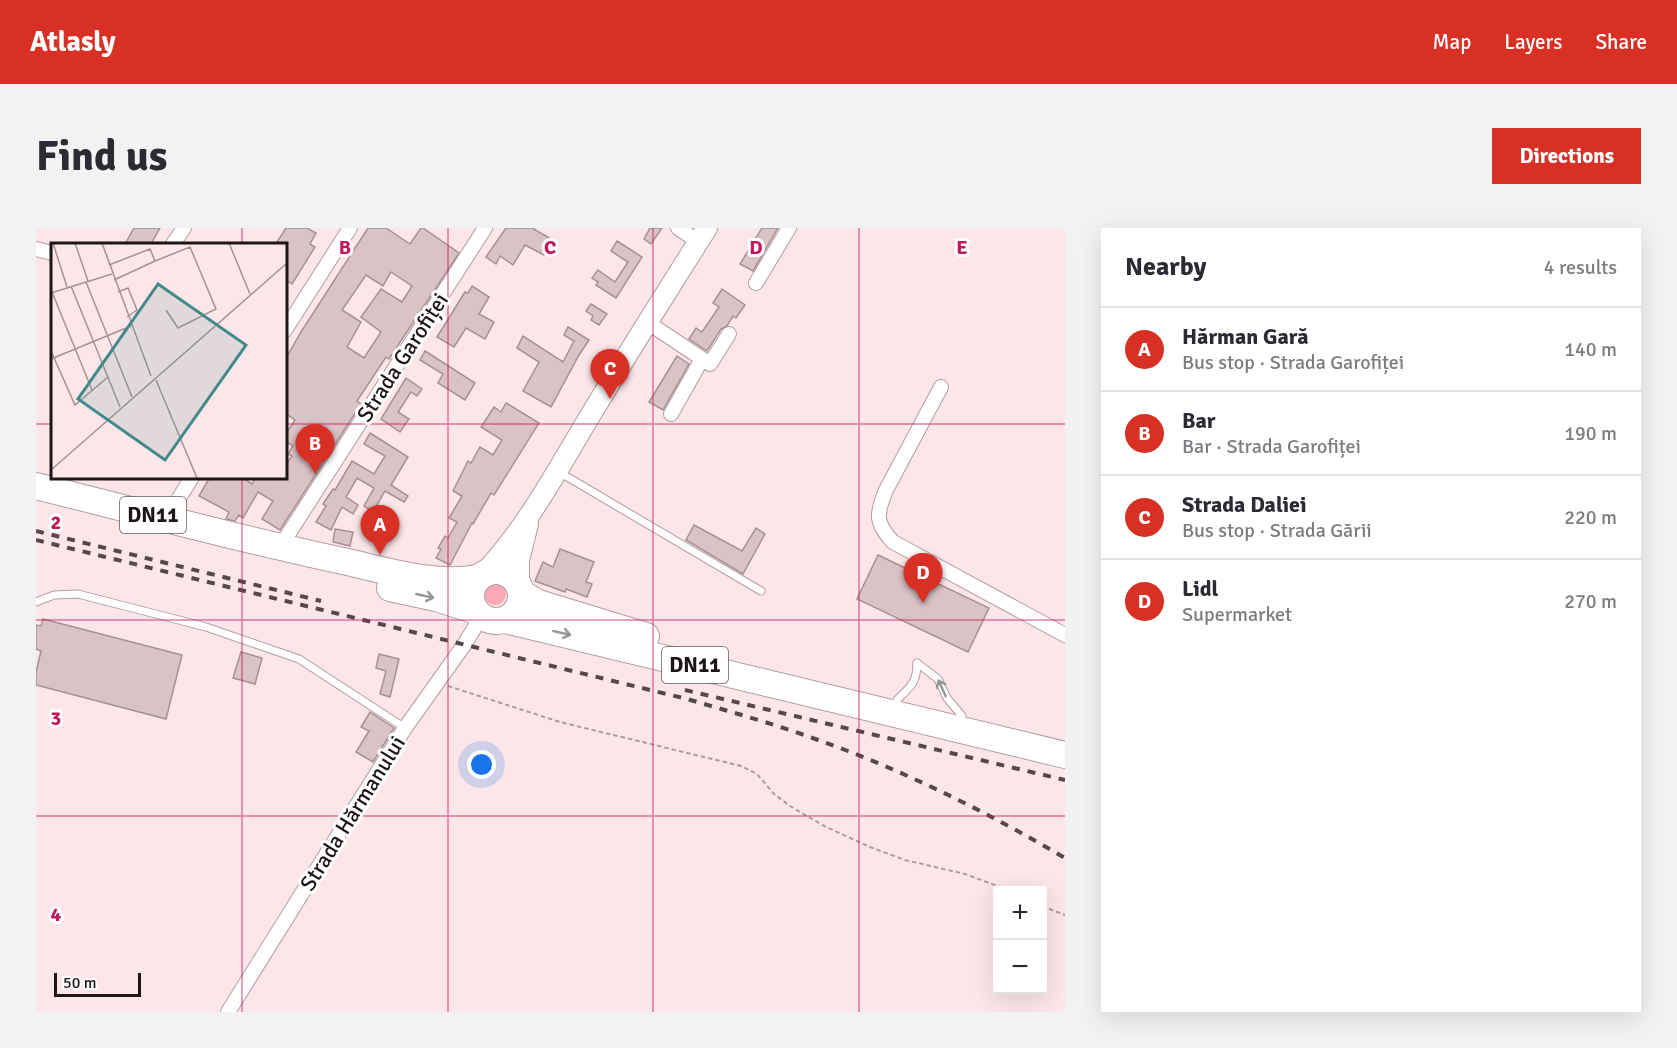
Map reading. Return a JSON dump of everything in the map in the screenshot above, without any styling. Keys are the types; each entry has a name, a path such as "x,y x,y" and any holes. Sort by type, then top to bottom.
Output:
{"highway":[{"name":"DN11","path":"36,486 381,570 445,581 462,581 492,571 500,571 514,578 520,589 538,603 626,631 1065,741"},
{"name":"DN11","path":"36,500 436,598 487,616 1065,755"},
{"path":"481,575 470,593 471,602 487,616 512,616 521,602 520,589"}],"main road":[{"path":"481,575 499,557 530,516 647,322 703,235"},
{"path":"520,589 519,560 530,516"}],"street":[{"path":"174,243 184,228"},
{"path":"290,313 350,228"},
{"name":"Strada Garofiței","path":"280,547 485,228"},
{"path":"678,228 703,235"},
{"path":"756,283 789,228"},
{"path":"36,249 51,253"},
{"path":"647,322 710,364 729,334"},
{"path":"671,414 702,359"},
{"path":"941,387 878,507 879,522 893,542 1065,635"},
{"path":"167,519 191,478"},
{"name":"Strada Hărmanului","path":"228,1012 405,728 487,616"}],"lane":[{"path":"557,470 761,591"},
{"path":"36,602 54,595 78,594 206,627 299,659 405,728"},
{"path":"897,700 911,687 917,676 917,663 938,679 947,698 962,716"}],"path":[{"path":"437,683 560,722 741,766 757,774 774,794 790,806 824,826 905,860 965,874 995,886"},
{"path":"1047,908 1065,915"}],"shaded area":[{"path":"495,583 503,586 506,594 503,602 495,605 487,602 484,594 487,586"}],"building":[{"path":"134,228 160,228 152,243 126,243"},
{"path":"286,228 307,228 316,233 310,244 315,247 292,284 286,280 286,243 277,242"},
{"path":"368,228 386,228 410,244 423,228 459,253 389,359 386,357 357,401 361,404 280,530 262,519 273,501 258,492 243,518 239,515 235,521 226,519 229,512 199,496 209,478 243,478 252,484 255,478 286,478 286,465 292,456 288,454 293,446 286,442 286,434 295,420 286,414 286,358","holes":["391,272 412,286 402,302 381,289 361,317 381,332 364,358 347,347 361,322 342,310 366,275 383,286"]},
{"path":"506,228 532,228 553,240 544,255 525,245 513,265 500,256 496,264 486,257"},
{"path":"650,228 662,228 651,244 644,239"},
{"path":"762,228 778,228 753,271 740,264"},
{"path":"617,241 642,257 616,298 596,285 598,282 592,278 598,270 615,282 628,262 611,251"},
{"path":"472,286 489,297 479,314 494,322 485,339 466,328 454,347 437,337 465,292 468,293"},
{"path":"722,289 745,305 736,318 733,316 727,326 721,329 707,351 689,339 696,328 702,332 719,307 713,303"},
{"path":"591,304 607,314 599,325 591,320 593,316 586,311"},
{"path":"568,327 589,340 551,407 523,391 539,362 517,348 523,336 563,362 574,341 564,335"},
{"path":"425,351 475,383 465,400 438,383 443,374 420,360"},
{"path":"677,356 689,364 663,410 649,402"},
{"path":"406,378 422,389 417,396 411,392 398,412 409,419 400,432 381,419"},
{"path":"506,403 539,423 494,495 491,493 472,523 450,565 436,558 441,549 438,548 445,536 448,538 457,522 449,518 462,496 453,491 468,461 471,463 480,447 493,455 502,440 481,427 494,407 501,412"},
{"path":"370,433 408,457 391,485 408,496 404,502 385,491 373,512 364,506 374,488 357,478 346,497 358,505 353,514 342,507 331,530 316,522 326,506 323,504 333,489 335,490 352,461 374,474 385,456 364,444"},
{"path":"694,525 742,551 756,528 765,534 743,574 686,540"},
{"path":"335,529 353,532 350,546 333,542"},
{"path":"560,549 594,562 586,582 592,584 587,597 535,581 543,562 553,567"},
{"path":"878,555 989,608 968,652 857,599"},
{"path":"43,619 182,655 166,719 36,685 36,672 41,651 36,649 36,625 41,626"},
{"path":"241,652 262,658 255,684 233,678"},
{"path":"379,654 399,659 390,697 380,694 386,671 376,668"},
{"path":"370,712 394,728 373,762 356,752 369,731 361,727"}],"railway":[{"path":"36,531 321,601"},
{"path":"36,540 687,699 769,723 913,778 1065,858"},
{"path":"685,690 1065,780"}],"place":[{"name":"Strada Daliei","path":"610,399"},
{"name":"Bar","path":"315,474"},
{"name":"Hărman Gară","path":"380,555"},
{"name":"Lidl","path":"923,603"}]}
